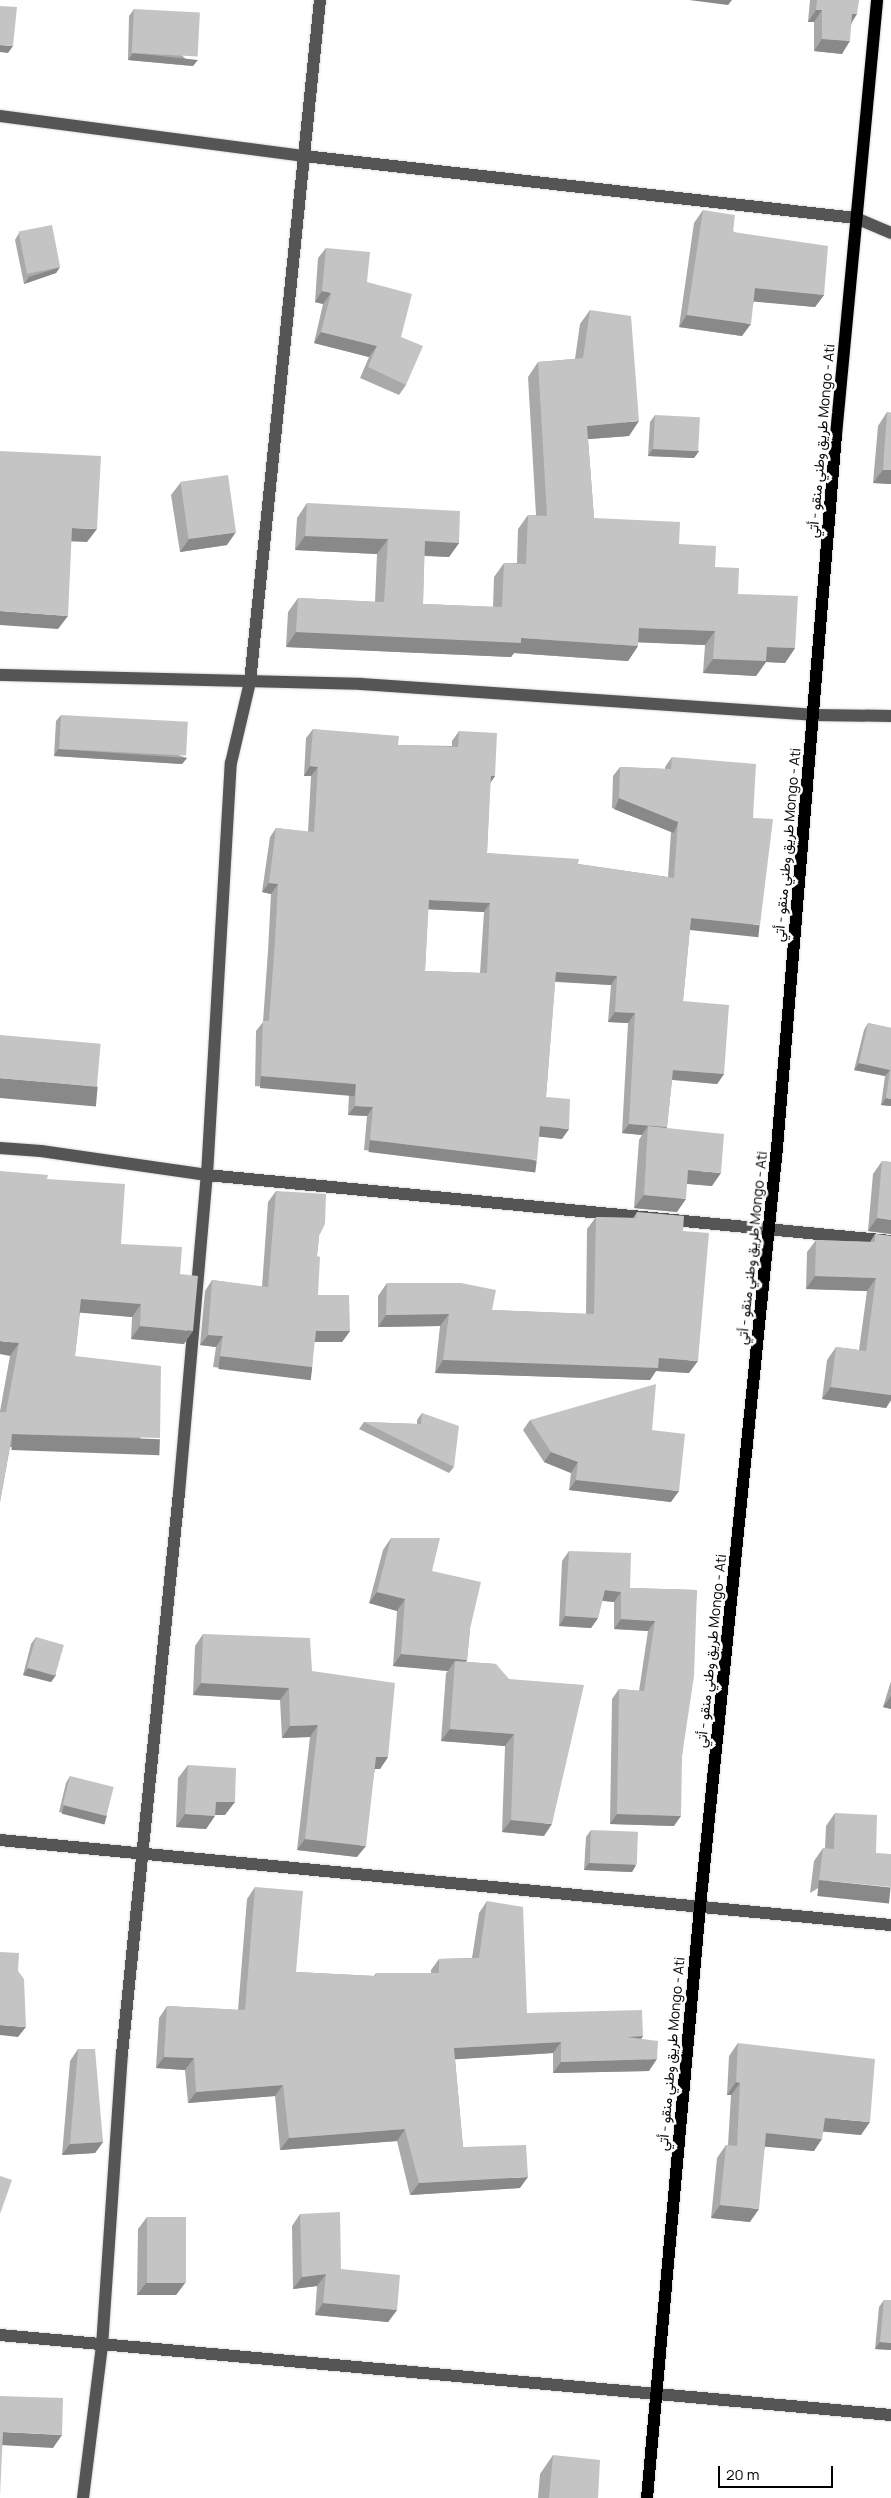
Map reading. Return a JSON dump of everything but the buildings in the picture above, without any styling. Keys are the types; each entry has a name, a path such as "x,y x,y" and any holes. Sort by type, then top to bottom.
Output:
{"main road":[{"name":"طريق وطني منقو - أتي Mongo - Ati","path":"647,2498 700,1906 769,1230 856,218 877,0"}],"street":[{"path":"83,2498 102,2346 122,2054 179,1493 207,1175 232,763 250,682 320,0"},
{"path":"0,116 304,156 856,218 891,233"},
{"path":"0,675 360,684 813,715 891,716"},
{"path":"0,1148 41,1151 207,1175 891,1241"},
{"path":"0,1840 891,1925"},
{"path":"0,2335 102,2346 891,2415"}]}
